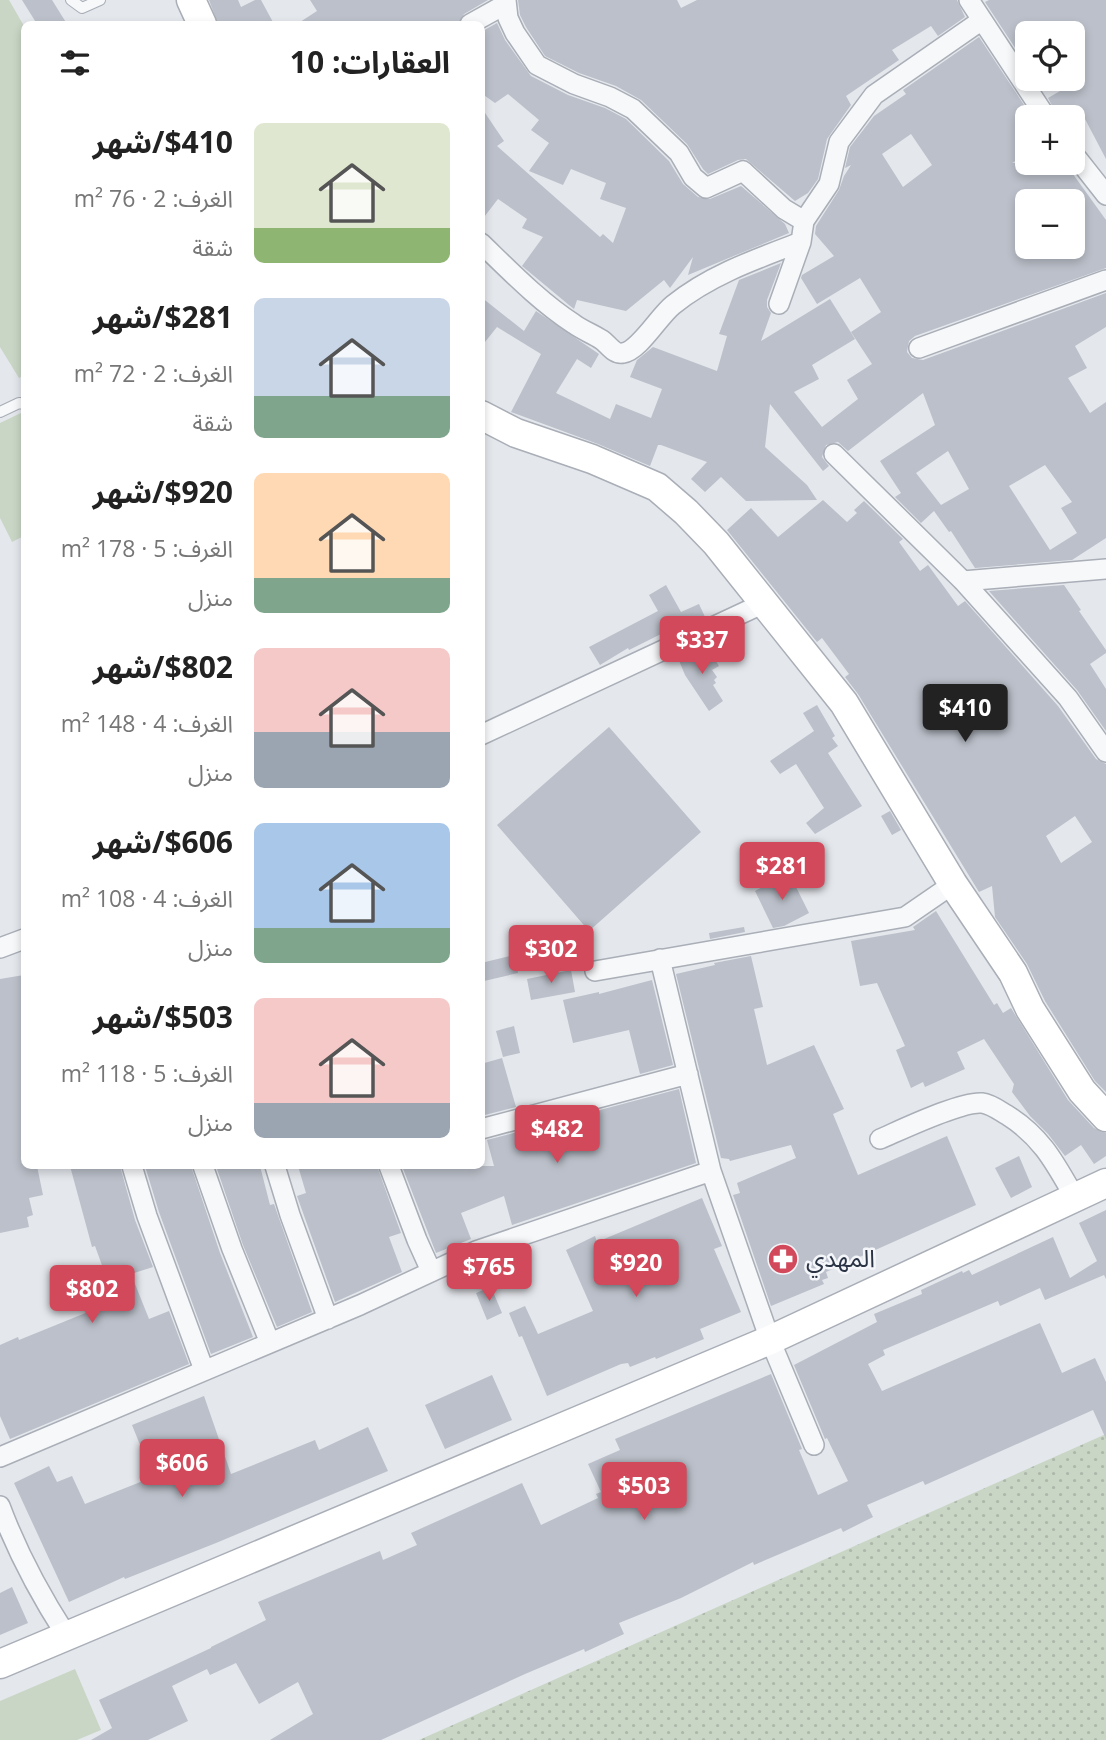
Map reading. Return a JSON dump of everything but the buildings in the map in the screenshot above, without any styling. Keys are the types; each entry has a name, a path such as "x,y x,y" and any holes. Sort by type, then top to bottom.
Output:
{"street":[{"path":"191,0 201,21"},
{"path":"475,21 506,2 508,18 515,33 537,65 633,109 679,153 700,184 706,188 743,171 784,209 804,221"},
{"path":"779,304 801,242 804,221 829,184 839,142 874,95 975,6 1038,105"},
{"path":"1085,168 1106,195"},
{"path":"485,247 573,324 604,341 616,352 624,353 635,348 666,311 688,293 731,269 801,242"},
{"path":"919,348 1106,280"},
{"path":"485,417 516,433 592,459 657,487 716,543 844,703 953,884 1013,973 1030,1009 1082,1091 1106,1117"},
{"path":"834,454 963,581 1068,698 1106,752"},
{"path":"963,581 1106,569"},
{"path":"485,732 764,603"},
{"path":"595,971 905,917 953,884"},
{"path":"0,948 21,940"},
{"path":"660,958 711,1171 770,1340 814,1445"},
{"path":"485,1128 688,1074"},
{"path":"880,1139 949,1111 982,1103 1009,1117 1034,1135 1052,1157 1075,1198"},
{"path":"133,1169 147,1216 204,1370"},
{"path":"204,1169 232,1250 270,1343"},
{"path":"276,1169 328,1318"},
{"path":"390,1169 431,1271"},
{"path":"0,1457 328,1318 476,1251 711,1171"},
{"path":"0,1664 770,1340 1106,1183"},
{"path":"0,1506 38,1592 66,1635"}],"lane":[{"path":"71,0 82,8 100,0"},
{"path":"0,412 21,403"}],"green space":[{"path":"0,0 9,0 21,21 21,377 19,378 0,347"},
{"path":"21,413 21,538 12,542 0,518 0,423"},
{"path":"1106,1434 1106,1740 419,1740"},
{"path":"75,1669 101,1730 77,1740 0,1740 0,1701"}],"place":[{"name":"المهدي","path":"783,1259"}]}
